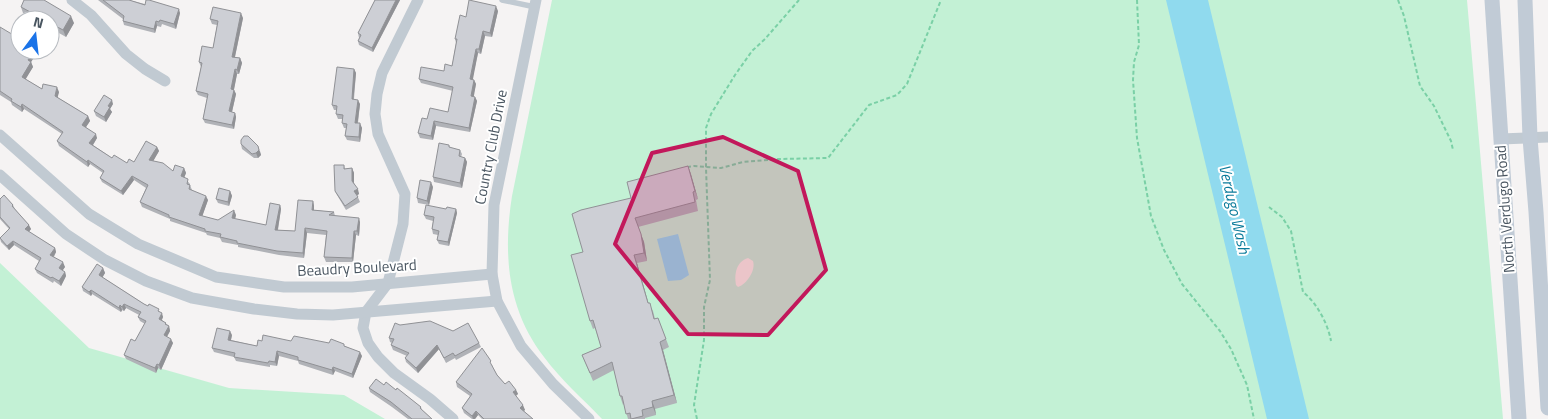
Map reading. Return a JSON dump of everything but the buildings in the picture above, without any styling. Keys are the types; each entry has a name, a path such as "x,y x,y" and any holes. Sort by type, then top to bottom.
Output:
{"main road":[{"name":"North Verdugo Road","path":"1491,0 1519,419"},
{"name":"North Verdugo Road","path":"1523,0 1526,21 1530,138 1548,408"}],"street":[{"path":"72,0 91,15 126,54 144,70 165,82"},
{"path":"418,0 382,73 377,94 378,134 405,194 403,224 388,283 366,312 363,328 368,343 378,357 394,373 430,399 453,419"},
{"name":"Country Club Drive","path":"535,4 494,205 492,274 497,301 521,346 553,384 589,419"},
{"name":"Beaudry Boulevard","path":"0,135 89,214 138,244 216,277 284,287 352,287 492,274"},
{"path":"1501,139 1548,137"},
{"path":"0,175 66,234 105,260 146,281 192,298 254,309 297,314 333,315 497,301"}],"lane":[{"path":"502,0 535,4"}],"path":[{"path":"697,419 694,404 704,340 704,307 710,280 706,128 723,92 752,51 770,35 799,0"},
{"path":"684,168 694,166 721,168 743,162 828,158 869,105 897,95 907,84 940,0"},
{"path":"1137,0 1139,46 1134,62 1133,80 1137,138 1151,216 1164,250 1182,284 1220,331 1231,349 1247,385 1254,419"},
{"path":"1398,0 1404,16 1420,86 1434,106 1451,141 1453,150"},
{"path":"1269,207 1282,217 1291,231 1303,292 1311,298 1330,332 1332,341"}],"highlighted area":[{"path":"723,137 798,171 826,270 768,335 688,334 615,244 652,153"}],"green space":[{"path":"552,0 1467,0 1503,419 602,419 558,374 532,339 522,320 515,300 508,260 509,218 512,196"},
{"path":"0,263 89,348 229,388 344,395 385,419 0,419"}],"sand":[{"path":"748,258 753,261 752,272 745,283 738,287 735,281 738,265"}],"water":[{"name":"Verdugo Wash","path":"1166,0 1208,0 1309,419 1267,419"},
{"path":"678,234 689,275 681,280 668,281 657,239"}]}
